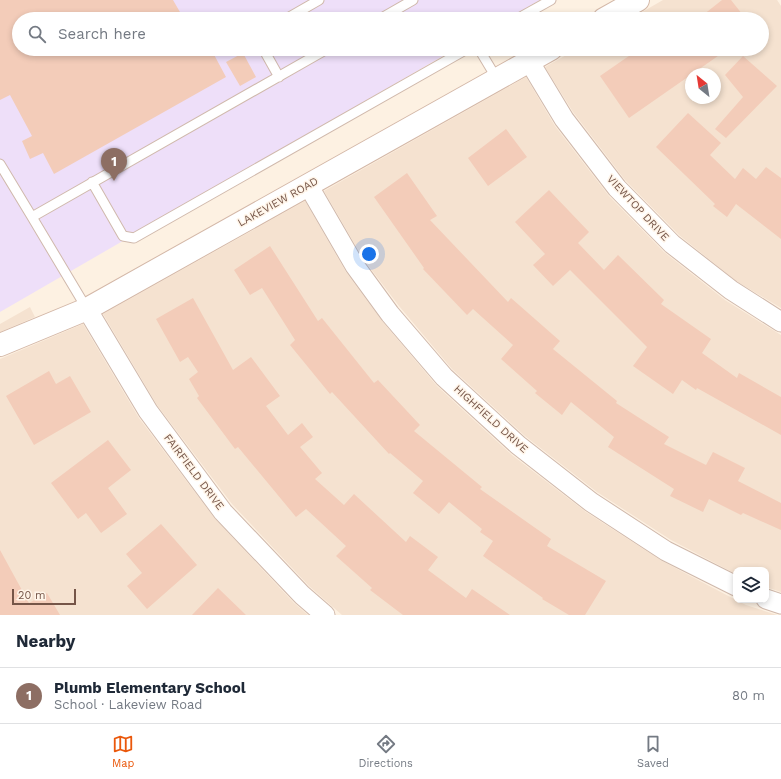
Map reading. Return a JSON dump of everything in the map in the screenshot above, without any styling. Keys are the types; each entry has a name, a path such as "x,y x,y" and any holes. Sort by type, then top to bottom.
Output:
{"street":[{"path":"612,12 638,0"},
{"name":"LAKEVIEW ROAD","path":"0,346 87,309 538,56"},
{"name":"VIEWTOP DRIVE","path":"529,61 564,119 617,188 672,244 731,290 781,322"},
{"name":"HIGHFIELD DRIVE","path":"308,186 355,266 390,314 444,377 518,446 592,502 666,550 733,584"},
{"name":"FAIRFIELD DRIVE","path":"87,309 148,411 223,512 302,595 325,615"},
{"path":"769,600 781,604"}],"lane":[{"path":"298,12 319,0"},
{"path":"392,12 413,0"},
{"path":"530,12 551,0"},
{"path":"267,56 279,77"},
{"path":"32,217 315,56"},
{"path":"92,182 123,236 134,238 455,56"},
{"path":"483,56 497,79"},
{"path":"0,164 87,309"}],"shaded area":[{"path":"0,0 540,0 519,12 12,12 12,56 443,56 0,312"},
{"path":"663,0 777,0 781,6 781,308 736,281 679,235 625,180 573,112 545,67 565,56 769,56 769,12 642,12"},
{"path":"526,77 555,126 609,196 664,252 725,300 781,335 781,592 769,588 769,567 733,567 733,572 671,540 597,492 525,436 452,369 399,306 364,260 324,191"},
{"path":"305,201 346,272 382,321 437,386 512,455 586,512 662,561 733,598 733,603 742,603 777,615 342,615 309,586 232,504 157,405 103,314"},
{"path":"30,307 35,317 0,332 0,324"},
{"path":"83,324 139,418 215,519 294,603 308,615 0,615 0,359"}],"building":[{"path":"0,0 173,0 180,12 12,12 12,56 215,56 226,77 54,174 43,153 30,159 22,141 32,136 10,95 0,100"},
{"path":"722,0 731,0 740,12 707,12"},
{"path":"237,56 245,56 256,77 240,86 226,62"},
{"path":"629,56 718,56 701,68 685,68 685,79 629,118 600,76"},
{"path":"743,56 777,86 726,138 715,129 743,97 725,75"},
{"path":"688,113 721,143 710,155 735,179 743,168 756,179 766,167 781,178 781,239 736,204 727,217 713,206 715,204 656,147"},
{"path":"506,129 527,157 488,186 468,158"},
{"path":"407,173 437,216 430,220 508,302 511,298 560,341 553,349 617,401 616,403 669,437 664,444 706,465 713,452 745,468 738,481 781,503 781,530 743,513 741,515 709,499 703,512 670,496 674,489 608,447 614,437 571,402 562,415 535,393 537,391 501,359 513,345 473,309 467,315 423,269 424,268 374,197"},
{"path":"549,190 589,232 578,243 604,270 618,255 664,300 661,304 711,339 702,353 737,378 739,373 781,397 781,435 697,388 696,390 682,380 673,394 633,366 647,347 570,270 553,286 533,265 545,254 515,222"},
{"path":"270,246 318,321 322,318 374,383 378,380 420,425 414,431 482,487 480,489 551,539 547,546 606,581 585,615 569,615 542,599 543,598 483,556 493,541 480,532 482,529 449,502 439,514 413,493 423,481 390,453 389,454 332,392 330,394 290,345 295,340 262,288 250,295 234,270"},
{"path":"193,298 233,370 251,357 280,396 266,406 288,435 302,423 313,437 300,447 322,473 315,479 344,505 354,494 406,542 410,536 438,557 428,570 466,598 472,589 510,615 403,615 370,590 372,588 336,556 346,546 306,509 296,517 238,447 235,449 197,398 199,396 189,379 198,372 188,357 180,362 156,319"},
{"path":"49,371 56,384 70,376 91,412 34,445 6,396"},
{"path":"108,440 131,470 108,488 127,514 101,533 86,513 78,519 51,483"},
{"path":"161,524 197,565 147,609 127,586 142,573 126,554"},
{"path":"0,550 29,603 47,593 60,615 0,615"},
{"path":"218,588 246,615 192,615"}],"place":[{"name":"Plumb Elementary School","path":"114,181"}]}
